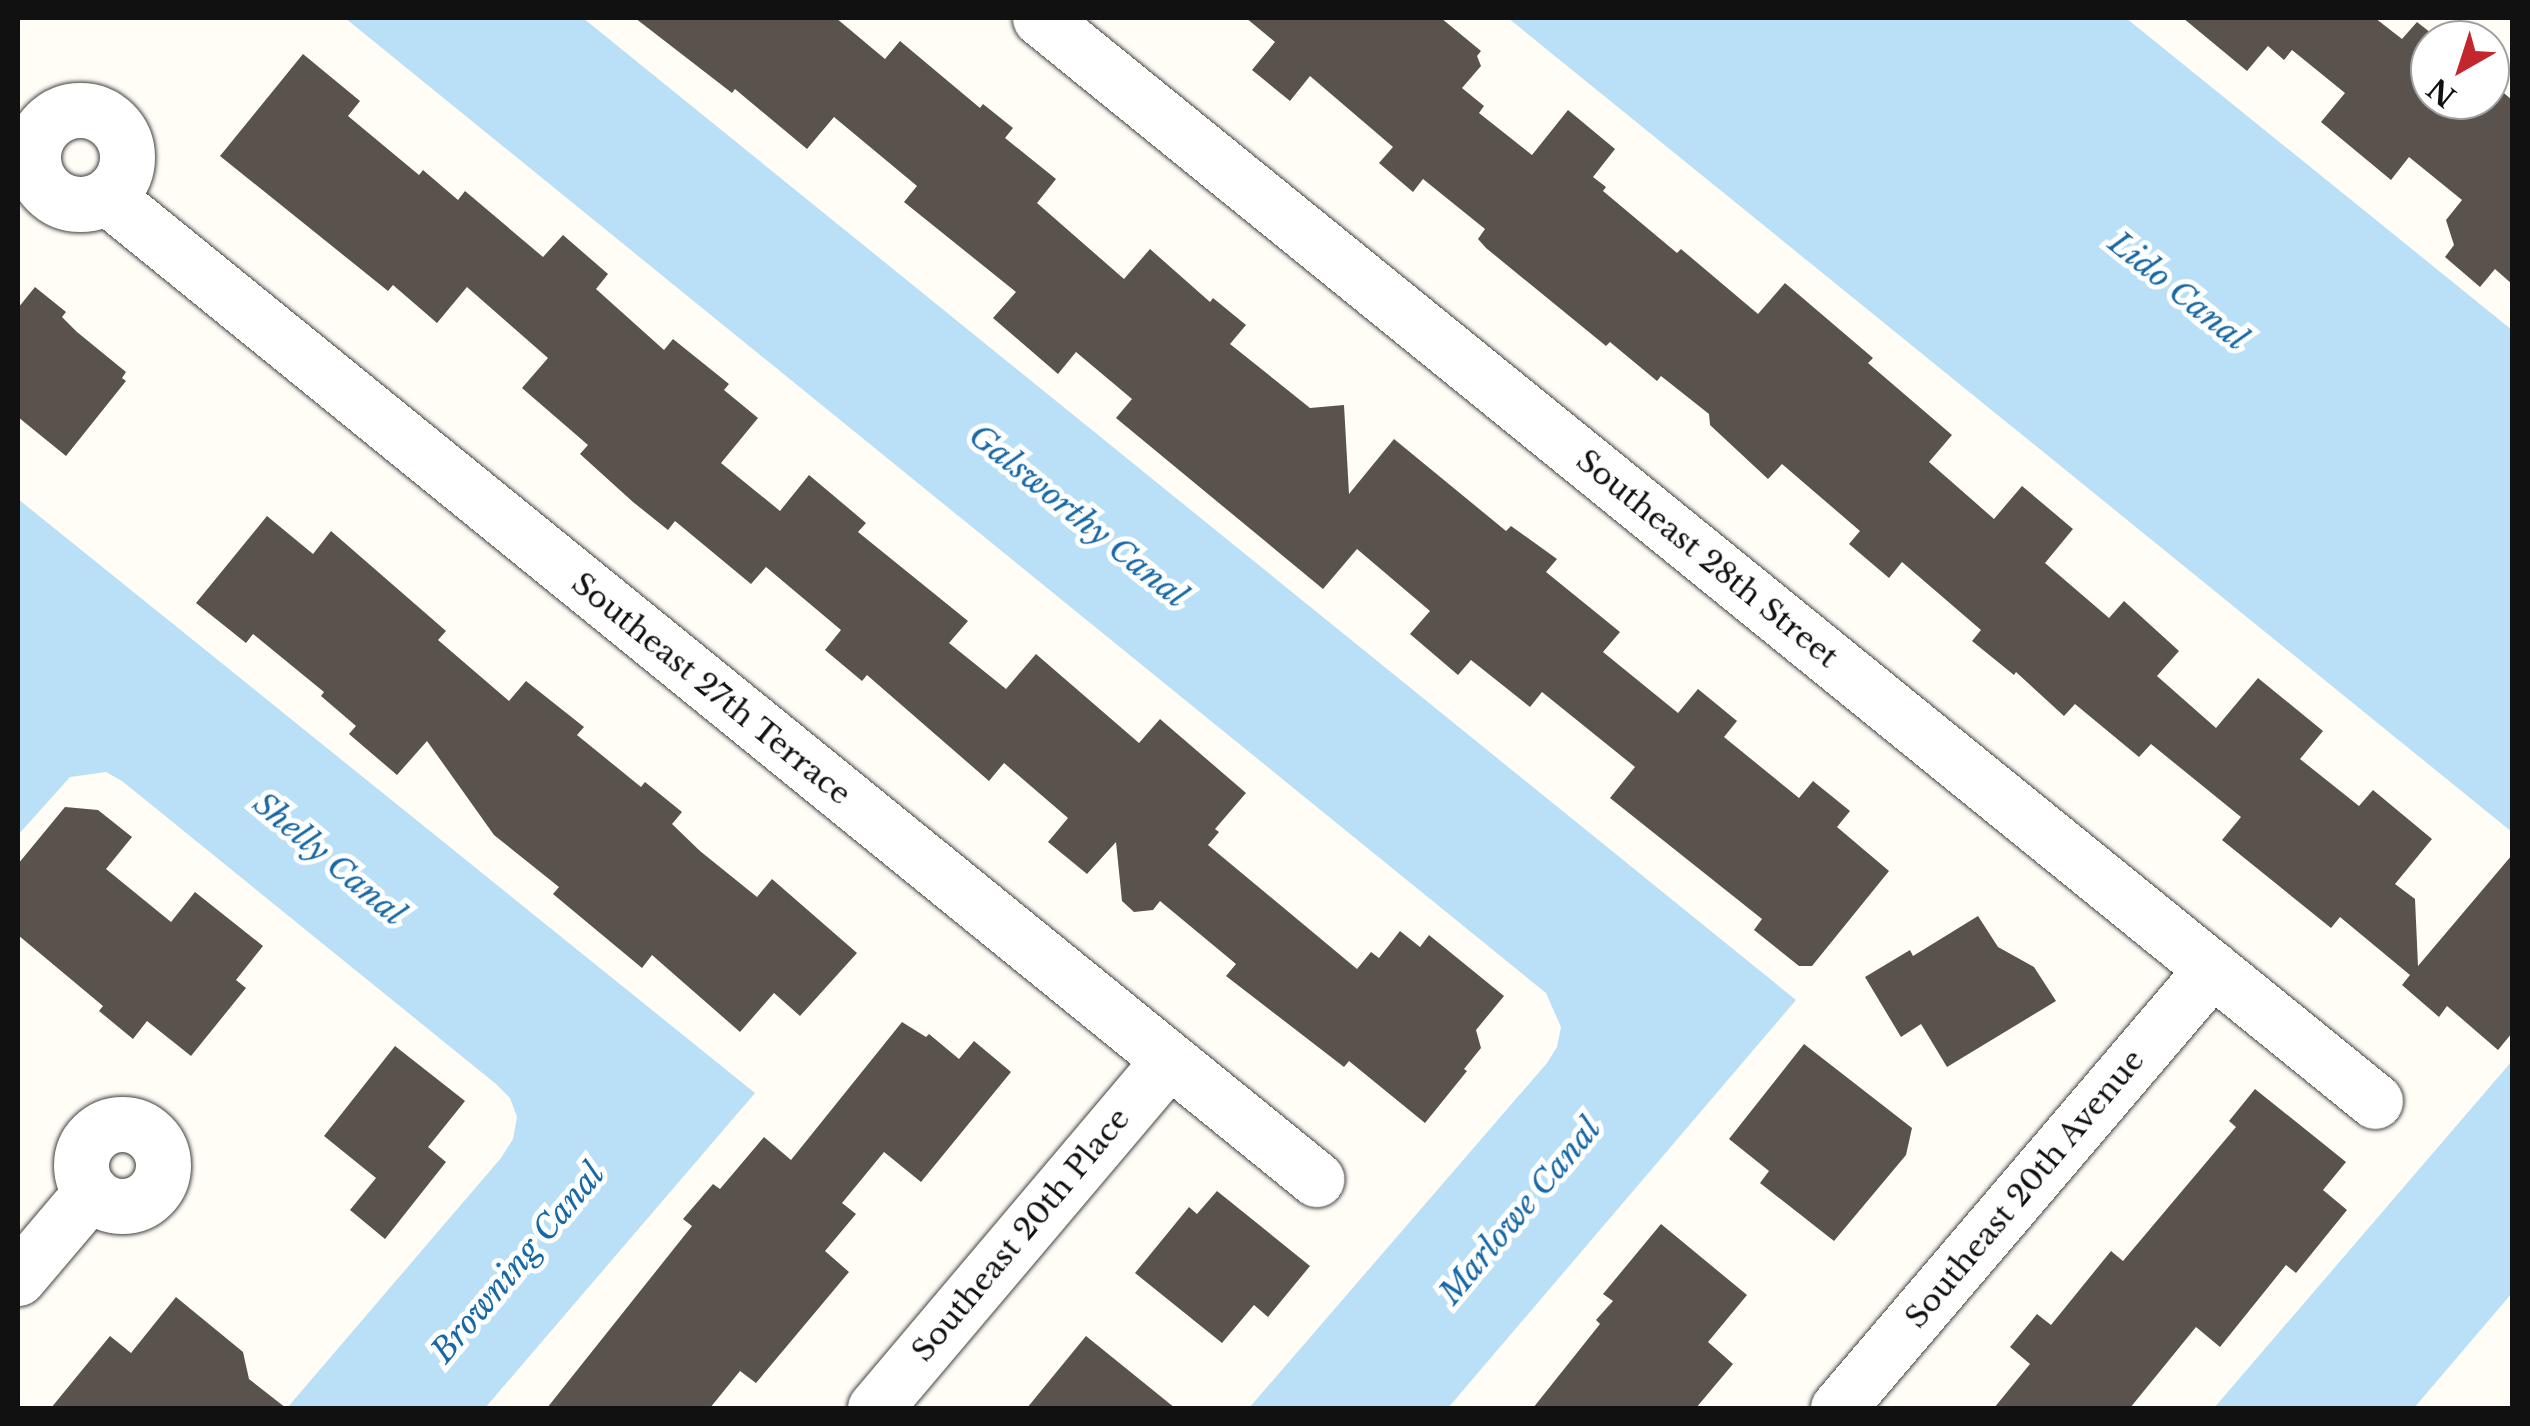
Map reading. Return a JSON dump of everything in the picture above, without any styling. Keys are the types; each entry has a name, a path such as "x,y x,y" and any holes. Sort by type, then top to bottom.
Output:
{"street":[{"name":"Southeast 28th Street","path":"1040,18 2376,1101"},
{"name":"Southeast 27th Terrace","path":"107,197 1316,1180"},
{"name":"Southeast 20th Avenue","path":"1838,1408 2212,969"},
{"name":"Southeast 20th Place","path":"874,1408 1168,1061"},
{"path":"18,1278 90,1192"}],"water":[{"path":"345,18 583,18 1796,1000 1448,1408 1249,1408 1547,1063 1557,1047 1561,1027 1546,993"},
{"name":"Lido Canal","path":"1508,18 2126,18 2512,330 2512,832"},
{"path":"18,499 755,1093 485,1408 287,1408 501,1158 513,1139 517,1117 510,1098 496,1084 122,781 106,772 70,777 18,835"},
{"path":"2512,1061 2512,1293 2414,1408 2214,1408"}],"building":[{"path":"635,18 836,18 885,59 900,41 980,108 983,104 1013,128 1005,138 1056,179 1037,203 1124,279 1150,249 1210,302 1213,298 1246,325 1230,344 1310,408 1344,405 1349,494 1394,439 1506,531 1511,526 1557,559 1546,572 1620,632 1603,652 1678,713 1698,689 1737,721 1724,737 1799,798 1813,781 1850,811 1837,827 1889,871 1812,966 1799,966 1754,930 1762,919 1610,798 1635,767 1542,692 1530,707 1471,660 1458,675 1410,634 1430,611 1357,549 1323,589 1116,418 1132,399 1076,352 1058,374 993,318 1016,292 904,202 917,186 834,117 807,149 735,89 732,93"},
{"path":"1246,18 1441,18 1481,51 1477,56 1481,66 1462,88 1484,106 1479,113 1532,155 1568,110 1615,149 1593,177 1606,187 1603,191 1677,253 1681,249 1758,314 1785,283 1873,358 1868,363 1952,435 1929,462 1994,519 2022,486 2073,529 2045,563 2109,618 2124,601 2179,651 2157,676 2216,728 2258,678 2323,731 2300,759 2359,806 2373,790 2432,839 2395,884 2415,899 2418,966 2512,855 2512,1033 2498,1050 2447,1006 2439,1017 2402,985 2410,975 2340,917 2331,928 2222,840 2241,817 2151,744 2139,757 2075,704 2064,716 2016,672 2014,675 1972,641 1981,630 1902,562 1889,578 1849,544 1860,531 1782,464 1768,479 1710,425 1709,414 1661,376 1657,381 1610,342 1606,346 1486,248 1478,239 1485,229 1423,179 1413,192 1379,163 1393,147 1310,76 1290,101 1252,70 1275,42"},
{"path":"2183,18 2375,18 2402,39 2410,30 2410,120 2510,120 2510,98 2512,284 2495,269 2480,287 2445,257 2454,245 2446,220 2462,200 2409,157 2391,180 2321,122 2345,93 2292,50 2284,60 2268,46 2247,71"},
{"path":"303,54 360,101 348,116 419,175 423,170 458,200 465,191 543,257 563,235 608,274 596,289 664,350 673,339 729,384 724,390 758,418 721,463 780,511 809,475 866,523 858,532 968,621 949,643 1006,689 1036,654 1139,743 1160,719 1246,793 1215,829 1219,832 1208,845 1357,969 1371,952 1379,958 1400,931 1420,947 1429,935 1504,996 1476,1030 1481,1048 1464,1069 1467,1071 1425,1123 1349,1061 1344,1067 1226,976 1236,964 1160,901 1153,910 1134,912 1122,901 1116,842 1087,874 1048,842 1068,818 1004,763 989,781 867,675 862,681 825,650 841,630 766,567 751,584 675,521 668,530 633,502 580,454 588,445 522,388 548,358 467,287 437,323 393,285 388,291 220,156"},
{"path":"35,287 66,312 62,317 77,332 126,372 122,378 126,381 66,456 18,417 18,308"},
{"path":"267,516 313,554 331,531 446,631 438,640 509,701 526,681 584,727 577,735 641,787 645,782 682,812 672,824 700,851 757,897 772,879 857,953 800,1016 774,993 740,1032 652,955 642,968 553,894 559,887 494,835 427,741 397,775 349,734 356,726 321,696 324,692 253,634 246,643 196,603"},
{"path":"65,807 98,810 132,837 106,869 171,922 195,892 263,946 236,980 246,988 191,1056 147,1021 133,1039 99,1011 103,1006 18,935 18,864"},
{"path":"1978,916 1998,947 2034,967 2056,1001 1947,1067 1921,1024 1901,1037 1865,977 1910,950 1913,956"},
{"path":"902,1022 926,1037 929,1034 959,1059 974,1041 1011,1072 921,1182 884,1152 842,1203 856,1214 825,1251 849,1272 756,1383 740,1371 710,1408 547,1408 692,1226 683,1219 713,1184 720,1189 764,1137 791,1160"},
{"path":"1804,1044 1912,1128 1906,1155 1834,1241 1760,1183 1769,1171 1729,1139"},
{"path":"395,1046 465,1101 428,1147 446,1162 385,1239 350,1210 376,1178 324,1136"},
{"path":"2255,1089 2346,1162 2323,1190 2347,1210 2296,1273 2286,1265 2220,1347 2196,1327 2130,1408 1994,1408 2030,1364 2010,1347 2037,1314 2051,1325 2111,1251 2123,1261 2236,1127 2229,1121"},
{"path":"1217,1191 1310,1266 1268,1317 1254,1305 1222,1343 1135,1273 1189,1207 1197,1214"},
{"path":"1661,1224 1747,1295 1708,1342 1733,1364 1696,1408 1533,1408 1600,1324 1596,1320 1613,1301 1603,1294"},
{"path":"176,1297 243,1352 249,1379 286,1408 51,1408 110,1336 131,1353"},
{"path":"1086,1336 1175,1408 1027,1408"}],"water label":[{"name":"Galsworthy Canal","path":"1078,516"},
{"name":"Shelly Canal","path":"329,859"},
{"name":"Marlowe Canal","path":"1520,1211"},
{"name":"Browning Canal","path":"518,1263"}]}
